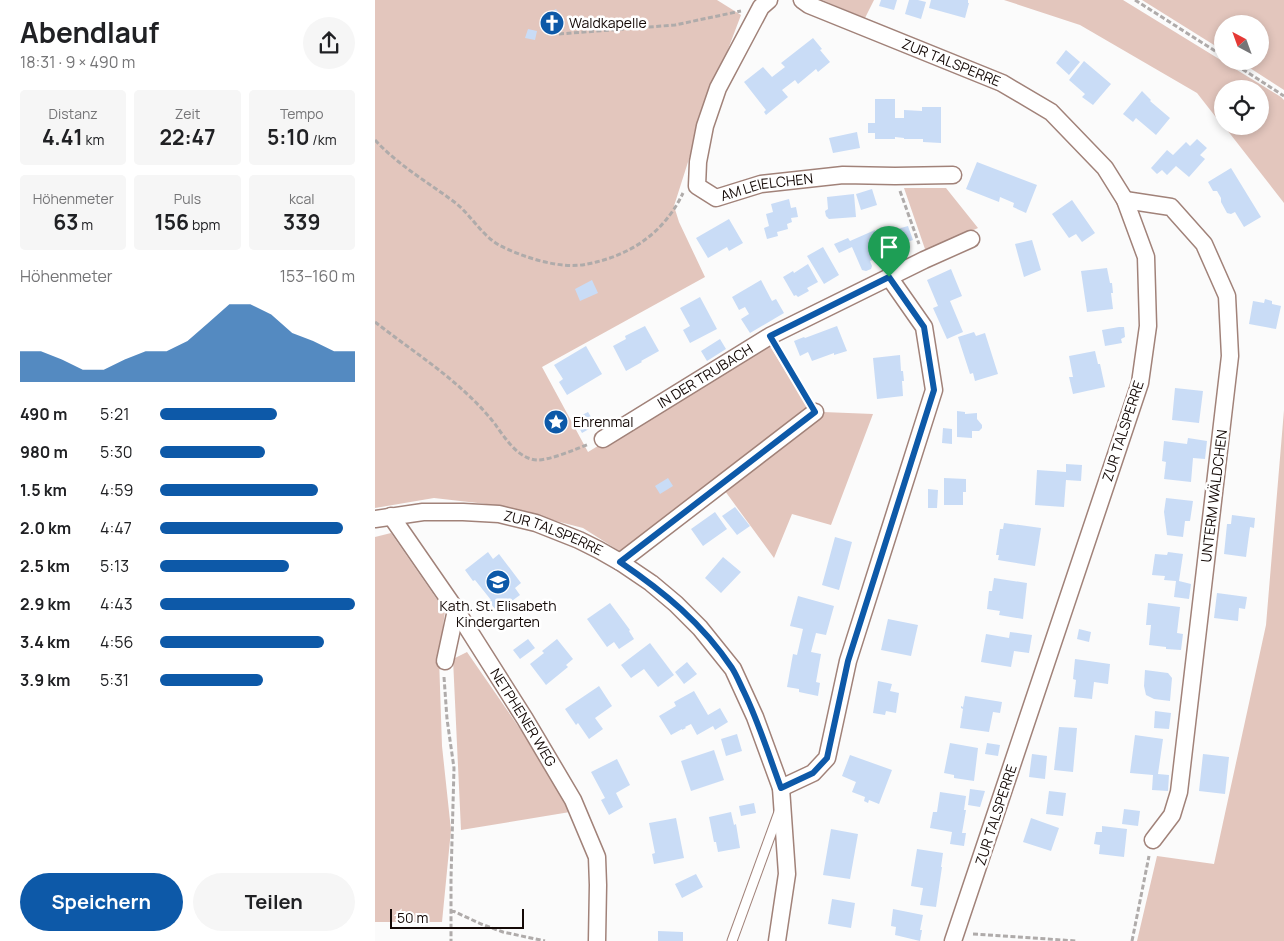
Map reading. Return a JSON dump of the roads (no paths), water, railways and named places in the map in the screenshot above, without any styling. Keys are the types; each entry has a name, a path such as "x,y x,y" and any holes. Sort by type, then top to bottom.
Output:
{"street":[{"name":"ZUR TALSPERRE","path":"801,0 809,5 1002,83 1051,112 1105,168 1125,200 1146,257 1148,326 1139,383 953,941"},
{"name":"AM LEIELCHEN","path":"765,4 718,88 705,126 698,162 697,186 716,198 761,184 843,174 895,176 953,175"},
{"name":"UNTERM WÄLDCHEN","path":"1125,200 1171,207 1204,244 1227,296 1230,356 1179,792 1172,815 1153,840"},
{"name":"IN DER TRUBACH","path":"603,439 770,336 971,238"},
{"path":"781,788 813,773 827,758 848,661 934,390 924,327 889,277"},
{"path":"620,562 815,412"},
{"name":"ZUR TALSPERRE","path":"383,517 423,512 463,512 499,514 536,523 579,540 620,562 651,583 700,628 733,669 755,716 781,788 787,874 777,941"},
{"name":"NETPHENER WEG","path":"383,517 456,610 553,764 576,808 597,857 597,941"},
{"path":"445,661 456,610"}],"lane":[{"path":"732,941 782,806"}],"place":[{"name":"Waldkapelle","path":"552,23"},
{"name":"Ehrenmal","path":"556,422"},
{"name":"Kath. St. Elisabeth Kindergarten","path":"498,582"}]}
